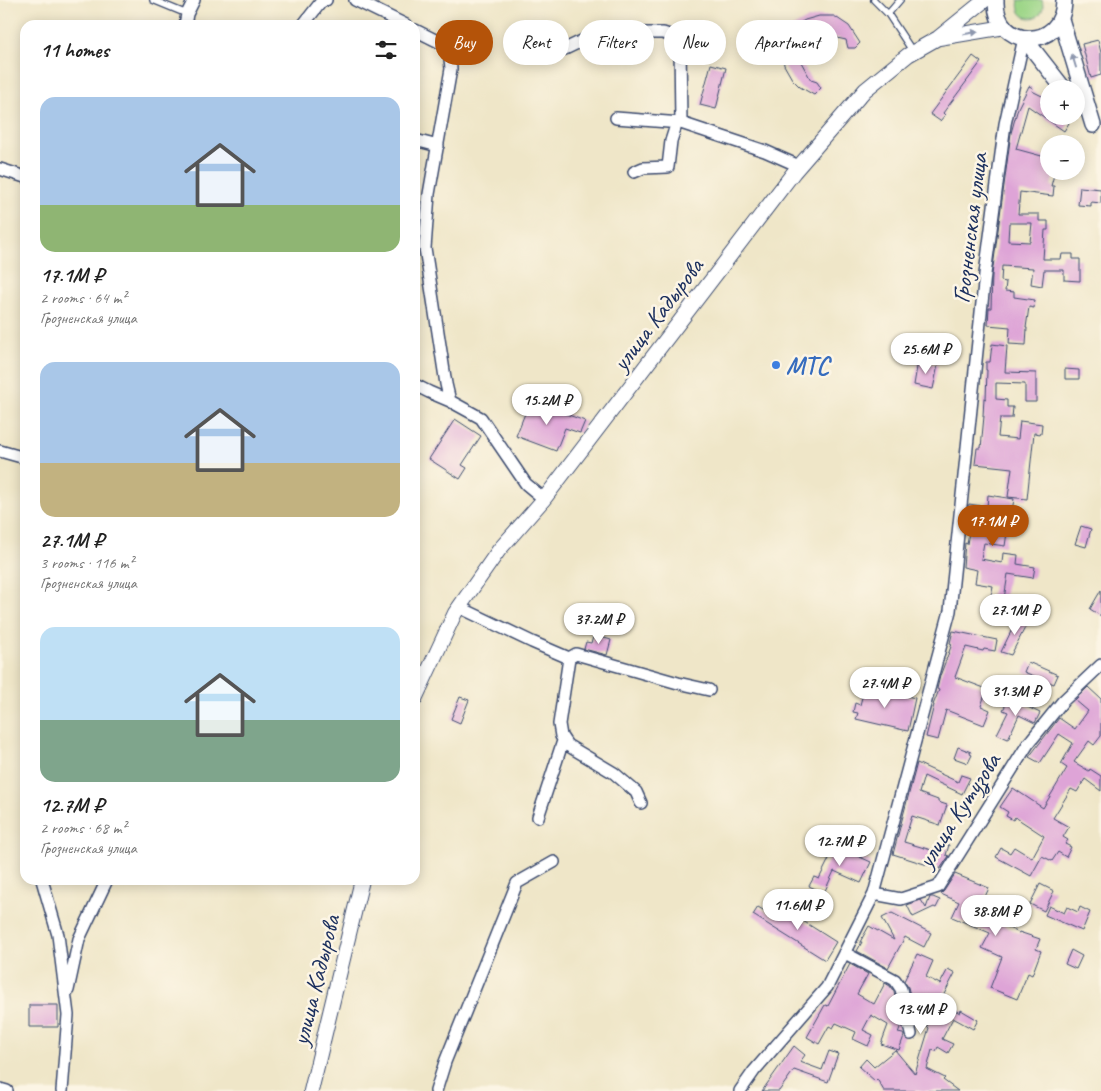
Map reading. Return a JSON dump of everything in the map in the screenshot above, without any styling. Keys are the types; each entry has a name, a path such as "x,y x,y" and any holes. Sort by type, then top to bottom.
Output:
{"main road":[{"path":"996,0 999,18 1005,27 1013,34 1024,38 1046,35 1055,28 1064,10 1064,0"},
{"path":"1061,19 1097,130"},
{"path":"1024,38 1057,80"},
{"path":"1085,115 1097,130"}],"street":[{"path":"186,20 194,0"},
{"path":"307,20 321,2 326,0"},
{"path":"355,0 396,20"},
{"name":"улица Кадырова","path":"420,688 455,613 499,550 544,499 799,166 865,90 908,55 938,38 985,0"},
{"name":"улица Кадырова","path":"938,38 1005,27"},
{"path":"420,32 449,47 451,69 429,194 425,248 450,400"},
{"path":"569,47 588,38 643,33 663,33 672,36 680,44 679,122 671,141 668,167 643,168 634,172"},
{"name":"Грозненская улица","path":"740,1091 754,1071 827,987 874,894 950,611 985,274 1005,124 1024,38"},
{"path":"616,118 679,122 765,150 799,166"},
{"path":"420,141 438,146"},
{"path":"0,169 20,175"},
{"path":"420,388 450,400 480,418 526,484 544,499"},
{"path":"0,451 20,457"},
{"path":"459,607 569,658"},
{"path":"569,658 576,654 709,690"},
{"path":"538,816 563,741 559,724 569,658"},
{"name":"улица Кутузова","path":"874,894 901,899 938,886 1028,744 1063,701 1101,665"},
{"path":"563,741 614,773 636,792 641,803"},
{"path":"436,1091 445,1062 518,883 554,862"},
{"path":"43,885 58,935 68,1015 62,1091"},
{"path":"66,999 79,939 104,885"},
{"name":"улица Кадырова","path":"311,1091 361,885"},
{"path":"845,954 895,980 901,989 911,1034"},
{"path":"0,1089 7,1091"}],"lane":[{"path":"153,0 186,20"},
{"path":"874,0 888,14 913,52"},
{"path":"888,14 900,0"}],"green space":[{"path":"1019,0 1042,0 1043,8 1041,13 1036,17 1025,17 1019,8"}],"building":[{"path":"819,16 834,16 849,26 860,43 855,48 848,48 846,40 838,38 838,20 805,20"},
{"path":"1098,40 1101,53 1101,75 1091,78 1082,44"},
{"path":"973,56 981,62 943,113 945,115 940,121 930,114"},
{"path":"711,65 726,68 716,109 700,105"},
{"path":"784,65 803,65 811,80 817,82 821,88 814,95 800,87 792,79"},
{"path":"1029,86 1033,88 1032,91 1040,95 1040,114 1028,106 1016,149 1040,156 1040,180 1053,180 1051,186 1054,186 1053,196 1020,192 1018,214 1039,214 1039,221 1048,221 1048,230 1045,230 1043,259 1061,259 1062,254 1073,254 1073,259 1080,259 1080,281 1064,280 1064,270 1044,270 1042,286 1031,284 1033,268 1002,266 1001,281 1006,282 1005,291 1014,292 1014,297 1035,300 1034,308 1029,307 1026,345 1009,344 1010,327 988,325 989,308 991,308 992,275 1011,133 1018,108","holes":["1009,223 1032,223 1030,242 1008,241"]},
{"path":"1055,125 1068,125 1064,131"},
{"path":"1080,187 1101,189 1101,203 1091,202 1091,206 1078,205"},
{"path":"992,344 1007,346 1005,372 1036,373 1036,402 1025,402 1025,384 996,383 996,399 1007,400 1007,407 1013,407 1012,418 1000,418 998,437 1018,439 1020,421 1042,424 1041,434 1034,433 1027,499 1008,497 1012,468 975,464 977,448 981,448 984,398 986,399 986,362 990,362"},
{"path":"918,361 938,365 933,389 914,385"},
{"path":"1065,369 1079,370 1079,379 1065,379"},
{"path":"530,401 585,421 580,433 565,428 556,451 516,436"},
{"path":"455,419 481,436 462,465 467,468 460,479 429,459"},
{"path":"988,495 1014,499 1011,527 1008,526 1005,546 984,543 981,559 1002,563 1003,553 1018,555 1017,564 1035,567 1033,578 1008,574 1002,611 991,609 993,586 975,583 977,570 963,567 965,543 967,544 971,520 967,520 969,504 987,507"},
{"path":"1081,526 1091,529 1086,547 1075,544"},
{"path":"1101,590 1101,616 1090,609"},
{"path":"1018,617 1028,622 1011,655 1001,652"},
{"path":"953,631 997,640 995,651 984,649 983,651 966,647 955,677 987,689 981,706 990,710 984,725 946,710 938,740 926,737 933,705 939,690 937,689 940,676 952,644 950,643"},
{"path":"594,635 611,640 607,655 584,649 586,642 591,643"},
{"path":"1028,662 1058,675 1054,684 1024,672"},
{"path":"865,686 915,698 908,731 856,719 858,713 853,712 855,703 860,705"},
{"path":"1088,687 1101,699 1101,736 1094,745 1089,741 1074,762 1101,776 1101,791 1085,779 1077,792 1071,789 1053,818 1069,827 1063,837 1068,840 1065,844 1071,847 1066,857 1058,852 1052,861 1042,856 1031,876 996,857 1001,848 1010,853 1014,847 1032,858 1044,836 1015,817 1013,820 1006,816 1008,812 1000,807 1013,788 1043,808 1067,768 1061,764 1073,743 1059,734 1040,763 1029,757 1059,718 1075,729 1088,711 1075,700"},
{"path":"460,697 469,700 460,723 451,719"},
{"path":"1009,698 1040,713 1035,723 1019,715 1008,739 997,734 1008,712 1003,710"},
{"path":"958,747 971,752 970,754 972,755 968,763 954,758"},
{"path":"917,763 958,782 961,775 970,778 962,794 924,776 919,793 947,805 940,825 912,816 904,842 938,852 940,843 949,845 946,855 949,856 940,869 893,854"},
{"path":"826,842 871,862 861,883 834,871 824,893 809,886 814,877 819,879 829,859 820,855"},
{"path":"955,874 989,888 977,914 1019,933 1040,939 1036,949 1041,951 1032,975 1028,973 1017,999 990,988 1002,957 982,948 990,933 952,917 959,902 941,894"},
{"path":"1040,884 1054,891 1044,911 1030,904"},
{"path":"930,897 940,900 936,908 934,907 913,917 907,905 921,900 926,908"},
{"path":"1049,906 1064,913 1067,907 1078,912 1080,907 1090,912 1082,931 1045,915"},
{"path":"758,907 775,917 781,907 836,942 825,960 753,915"},
{"path":"892,913 931,933 924,947 905,937 888,968 857,951 869,926 894,940 882,918"},
{"path":"1071,950 1082,956 1076,969 1065,964"},
{"path":"917,954 933,961 926,977 940,984 948,969 955,973 940,1002 960,1013 961,1010 978,1020 973,1029 953,1018 942,1039 953,1044 948,1053 938,1047 936,1051 932,1050 927,1069 945,1078 943,1080 958,1091 884,1091 877,1079 875,1081 859,1067 866,1059 874,1067 895,1050 915,1074 929,1028 927,1026 933,1015 913,1008 908,987 904,981"},
{"path":"850,964 868,974 857,994 874,1004 885,983 894,992 901,1025 898,1033 904,1036 899,1050 881,1044 888,1025 871,1015 863,1030 873,1035 868,1046 853,1039 856,1032 836,1023 833,1028 829,1026 819,1044 807,1037 825,1005 828,1006"},
{"path":"29,1005 58,1005 58,1027 29,1027"},
{"path":"794,1046 805,1055 800,1062 822,1070 829,1051 838,1054 828,1082 794,1070 779,1091 762,1091"}],"place":[{"name":"МТС","path":"776,365"}]}
